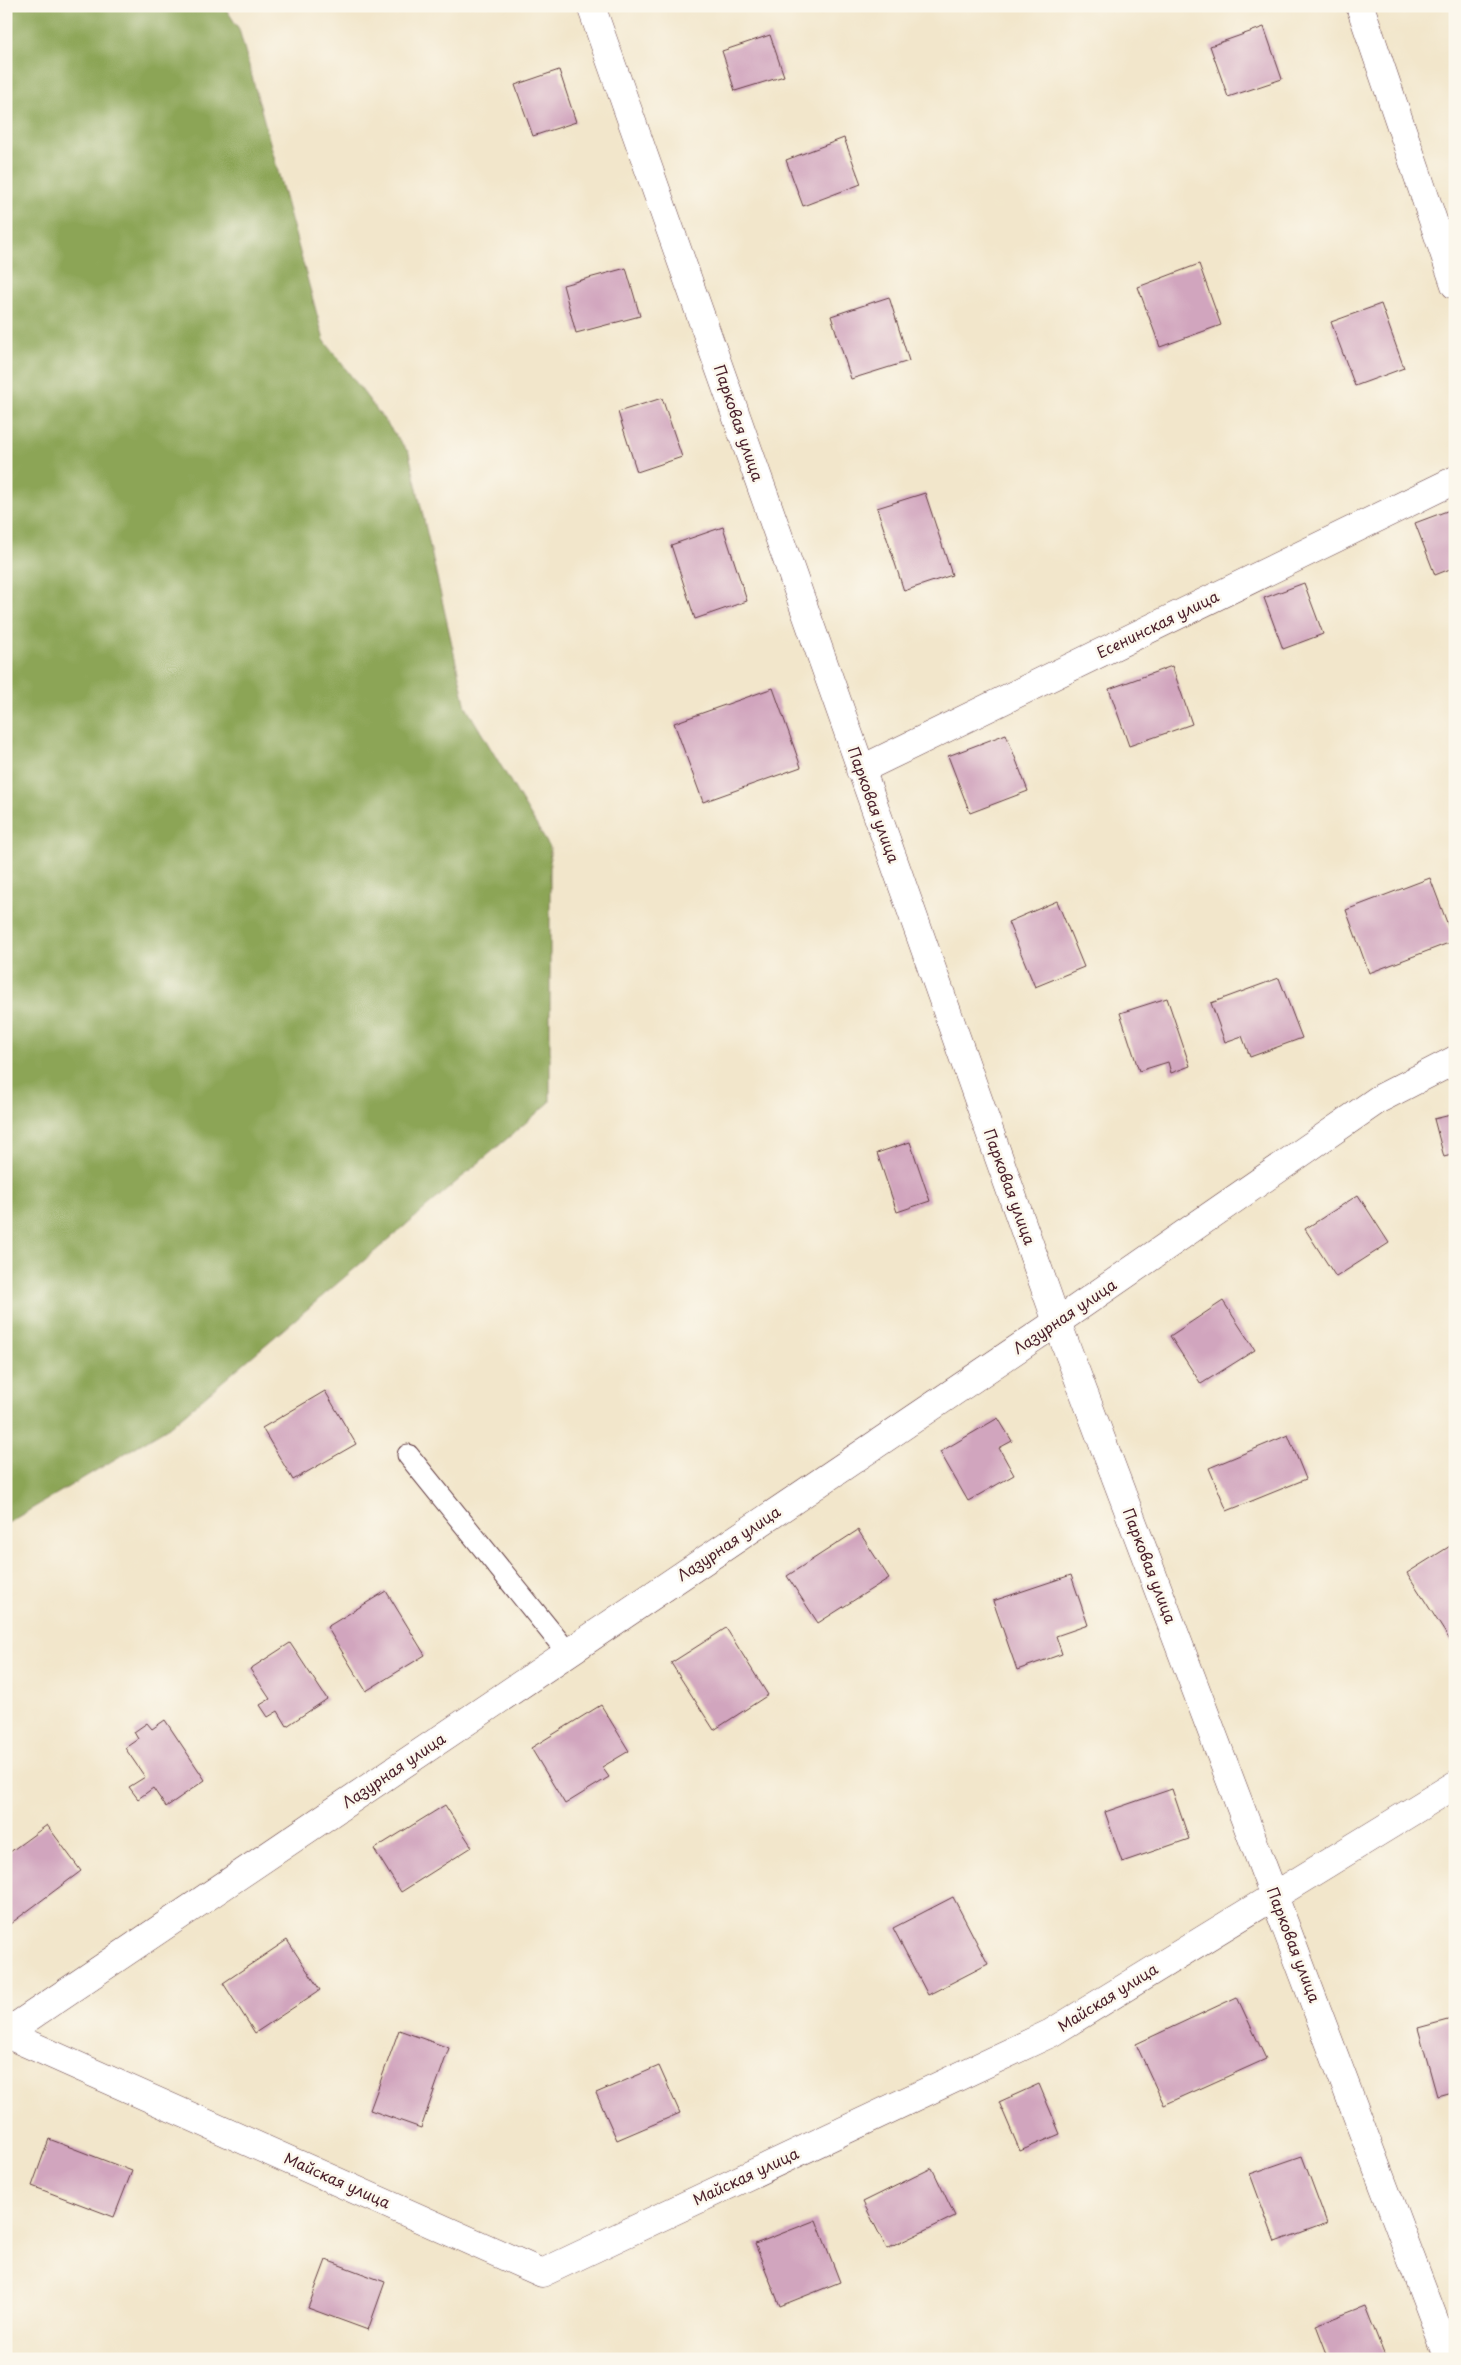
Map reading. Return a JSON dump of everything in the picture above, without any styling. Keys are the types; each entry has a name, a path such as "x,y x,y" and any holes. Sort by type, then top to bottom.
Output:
{"street":[{"name":"Парковая улица","path":"591,6 1057,1322 1449,2359"},
{"path":"1360,6 1455,285"},
{"name":"Есенинская улица","path":"860,770 1455,480"},
{"name":"Лазурная улица","path":"6,2033 1057,1322 1378,1099 1455,1060"},
{"name":"Майская улица","path":"6,2033 542,2273 1051,2033 1455,1785"}],"lane":[{"path":"408,1455 568,1653"}],"green space":[{"path":"6,6 224,6 239,29 324,340 409,453 466,707 550,848 550,1102 169,1427 6,1524"}],"building":[{"path":"1264,27 1282,79 1228,97 1210,46"},
{"path":"770,35 784,76 735,91 722,51"},
{"path":"559,70 576,122 533,136 515,85"},
{"path":"844,138 861,184 803,206 786,160"},
{"path":"1199,264 1221,325 1160,347 1138,287"},
{"path":"626,268 640,316 576,333 563,285"},
{"path":"889,297 909,361 851,379 831,316"},
{"path":"1381,304 1404,368 1355,386 1331,322"},
{"path":"662,398 682,457 637,472 618,412"},
{"path":"925,493 952,575 904,591 877,508"},
{"path":"1455,508 1455,567 1435,575 1415,523"},
{"path":"723,527 747,601 695,619 671,545"},
{"path":"1304,583 1323,634 1283,649 1264,598"},
{"path":"1172,666 1192,724 1129,746 1109,689"},
{"path":"773,688 801,767 703,802 674,723"},
{"path":"1006,734 1028,791 970,813 948,756"},
{"path":"1430,878 1454,941 1369,973 1346,910"},
{"path":"1057,901 1084,967 1035,987 1008,922"},
{"path":"1279,978 1302,1038 1250,1057 1242,1036 1225,1042 1211,1003"},
{"path":"1167,998 1190,1066 1171,1073 1168,1062 1139,1071 1120,1013"},
{"path":"1455,1114 1455,1154 1444,1157 1434,1119"},
{"path":"910,1142 930,1201 897,1212 877,1153"},
{"path":"1358,1195 1389,1243 1336,1277 1305,1229"},
{"path":"1223,1301 1255,1350 1201,1384 1170,1336"},
{"path":"325,1391 356,1444 293,1480 262,1428"},
{"path":"998,1418 1012,1441 999,1448 1014,1475 968,1501 940,1452"},
{"path":"1288,1435 1306,1479 1227,1511 1209,1468"},
{"path":"858,1530 889,1578 818,1623 787,1576"},
{"path":"1455,1543 1455,1648 1407,1573"},
{"path":"1071,1575 1088,1625 1056,1636 1062,1654 1017,1670 993,1601"},
{"path":"386,1591 425,1655 366,1691 327,1627"},
{"path":"726,1628 768,1695 714,1730 671,1663"},
{"path":"290,1643 327,1699 287,1726 278,1711 268,1717 260,1705 270,1699 250,1669"},
{"path":"601,1705 629,1751 602,1767 609,1777 565,1804 531,1748"},
{"path":"165,1720 205,1780 166,1807 153,1788 138,1799 129,1787 145,1777 125,1748 138,1739 134,1732 147,1723 152,1729"},
{"path":"1172,1789 1189,1839 1122,1862 1105,1812"},
{"path":"445,1805 472,1847 401,1892 374,1849"},
{"path":"47,1825 81,1871 6,1927 6,1855"},
{"path":"953,1897 988,1964 928,1995 893,1928"},
{"path":"287,1940 320,1990 255,2033 223,1983"},
{"path":"1237,1997 1266,2059 1164,2105 1136,2044"},
{"path":"1455,2018 1455,2091 1437,2096 1418,2028"},
{"path":"399,2030 449,2048 421,2128 370,2110"},
{"path":"659,2066 680,2113 617,2140 596,2093"},
{"path":"1039,2084 1060,2134 1020,2151 999,2102"},
{"path":"49,2139 132,2171 114,2217 32,2186"},
{"path":"1302,2156 1327,2223 1275,2242 1250,2174"},
{"path":"932,2168 955,2216 887,2249 863,2202"},
{"path":"816,2220 840,2282 780,2306 755,2244"},
{"path":"326,2260 385,2282 368,2330 308,2308"},
{"path":"1365,2306 1386,2359 1329,2359 1316,2325"}]}
